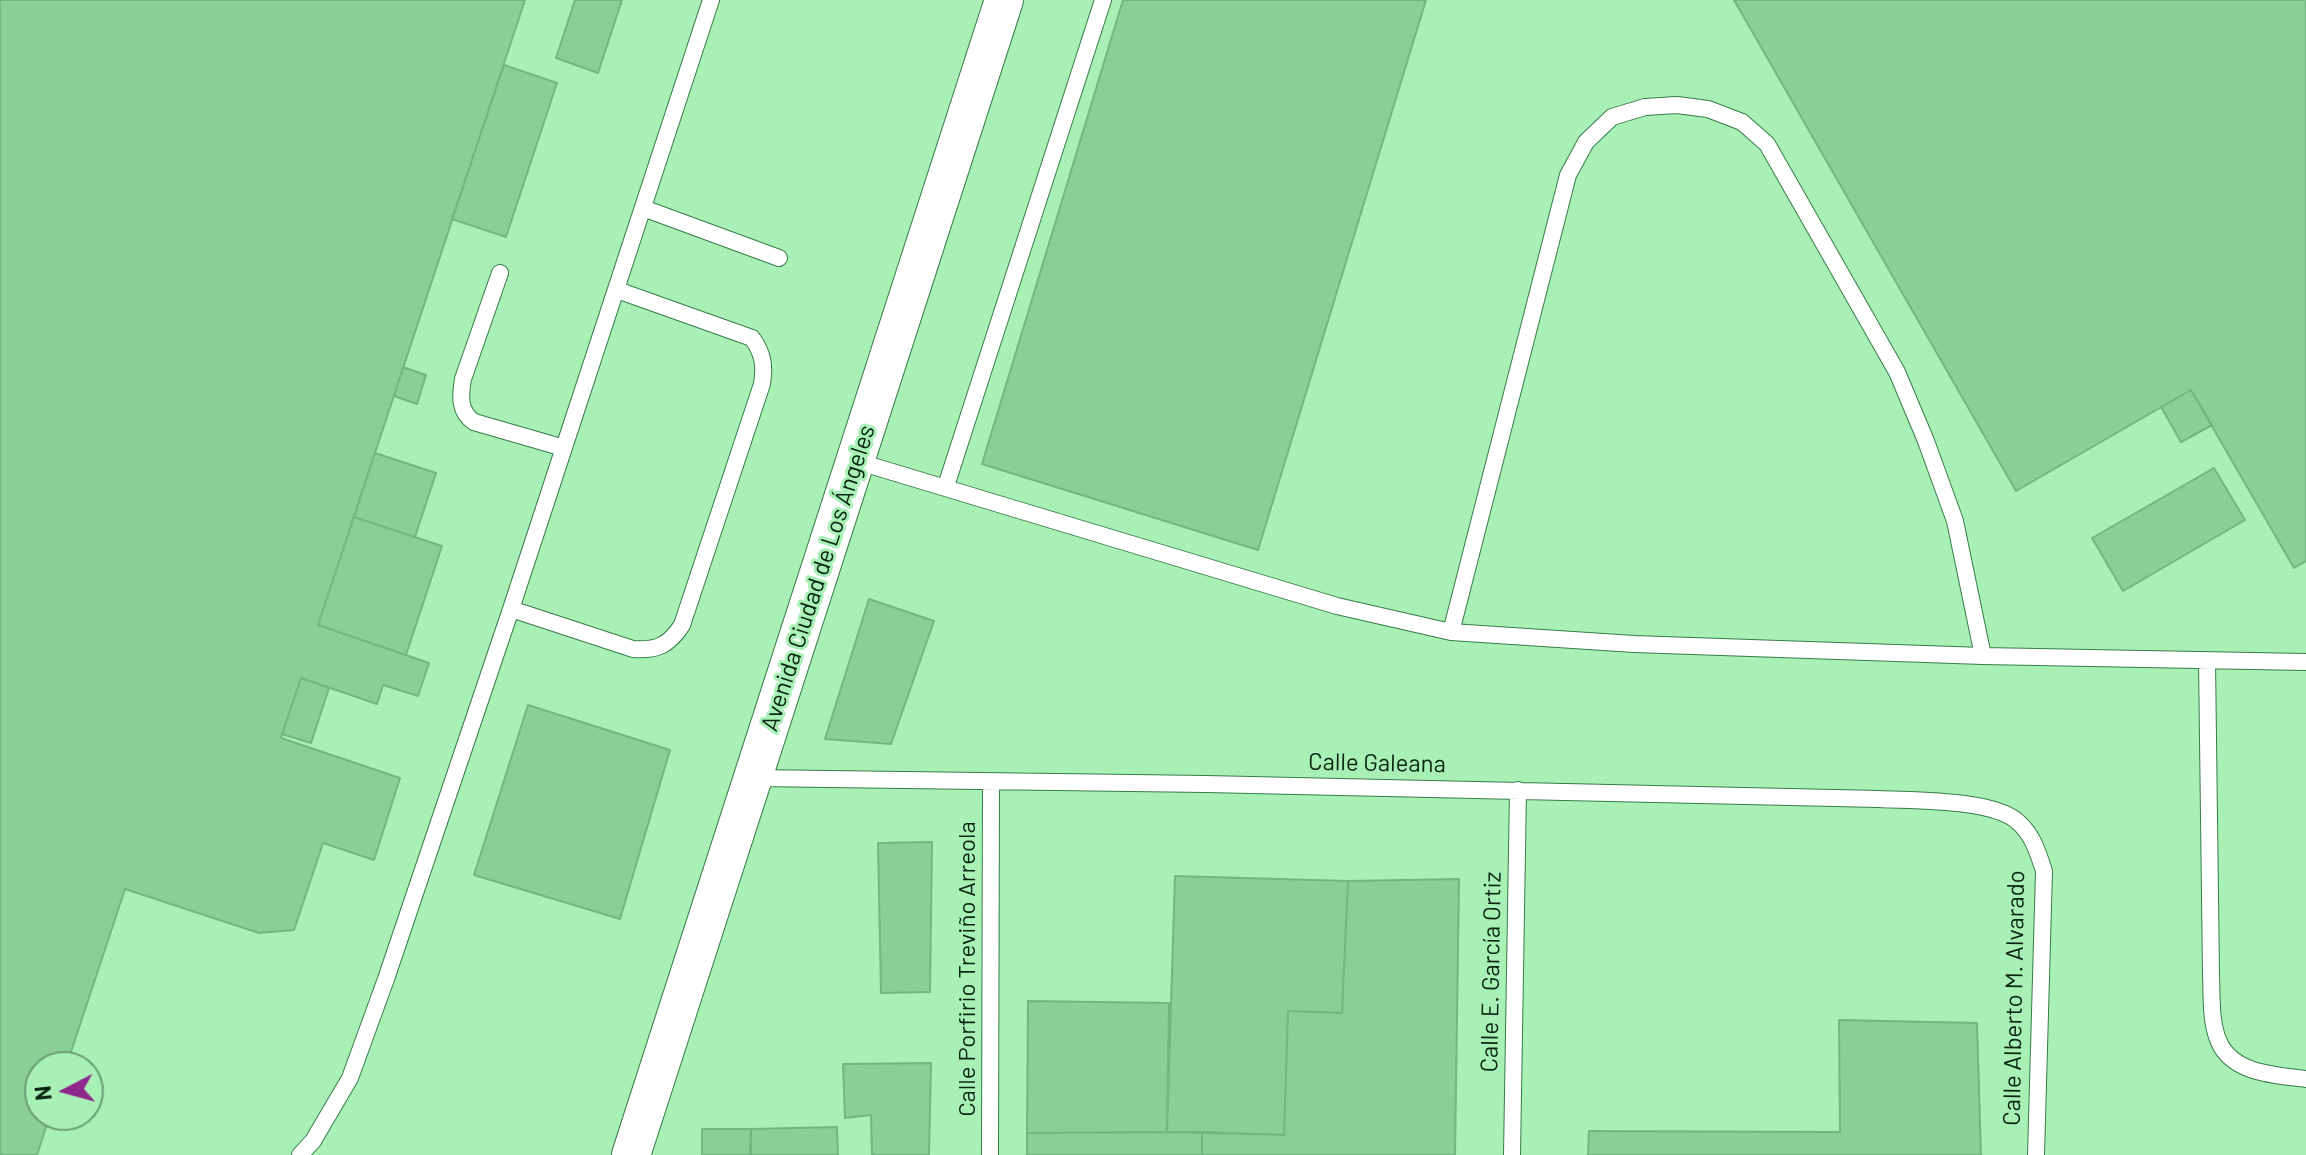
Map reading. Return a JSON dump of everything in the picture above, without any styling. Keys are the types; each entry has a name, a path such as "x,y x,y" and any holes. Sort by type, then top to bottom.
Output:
{"street":[{"name":"Avenida Ciudad de Los Ángeles","path":"631,1155 1004,0"}],"lane":[{"path":"300,1155 313,1141 350,1078 386,979 711,0"},
{"path":"946,486 1103,0"},
{"path":"1451,632 1568,175 1586,142 1612,117 1645,107 1677,105 1708,109 1742,122 1767,144 1897,372 1955,521 1983,656"},
{"path":"643,208 779,258"},
{"path":"500,273 463,379 462,407 474,422 564,448"},
{"path":"511,609 633,649 662,647 682,625 707,550 762,384 764,370 759,348 752,338 617,290"},
{"path":"856,461 1337,606 1451,632 1620,643 1983,656 2306,662"},
{"path":"2207,660 2211,974 2213,1016 2219,1042 2232,1060 2249,1069 2306,1079"},
{"name":"Calle Galeana","path":"754,778 1221,784 1879,799 1962,804 1999,812"},
{"name":"Calle Porfirio Treviño Arreola","path":"990,1155 991,783"},
{"name":"Calle E. García Ortiz","path":"1512,1155 1518,790"},
{"name":"Calle Alberto M. Alvarado","path":"1999,812 2016,820 2029,833 2044,871 2036,1155"}],"building":[{"path":"0,0 525,0 318,625 429,663 418,696 383,685 377,704 301,678 281,738 400,778 374,860 323,843 294,930 259,933 125,889 71,1051 24,1051 24,1131 45,1131 37,1155 0,1155"},
{"path":"575,0 622,0 598,73 556,58"},
{"path":"1123,0 1426,0 1258,550 982,464"},
{"path":"1734,0 2306,0 2306,561 2294,568 2191,390 2016,491"},
{"path":"504,65 557,83 506,237 452,219"},
{"path":"403,367 426,375 417,404 394,396"},
{"path":"2191,390 2212,425 2181,442 2161,407"},
{"path":"375,453 436,473 415,537 354,517"},
{"path":"2214,468 2245,520 2123,591 2092,538"},
{"path":"354,517 442,546 406,655 318,625"},
{"path":"869,599 934,621 891,744 825,739"},
{"path":"301,678 329,688 311,743 282,734"},
{"path":"528,705 670,750 620,919 474,875"},
{"path":"932,842 930,992 881,993 878,843"},
{"path":"1175,876 1348,881 1342,1013 1288,1011 1284,1135 1167,1132"},
{"path":"1459,879 1455,1155 1202,1155 1202,1132 1284,1135 1288,1011 1342,1013 1348,881"},
{"path":"1028,1001 1169,1003 1167,1132 1027,1133"},
{"path":"1839,1020 1977,1023 1981,1155 1588,1155 1589,1131 1840,1132"},
{"path":"931,1063 929,1155 872,1155 871,1115 845,1118 843,1064"},
{"path":"837,1127 838,1155 750,1155 751,1129"},
{"path":"702,1129 751,1129 751,1155 702,1155"},
{"path":"1202,1132 1202,1155 1027,1155 1027,1133"}]}
